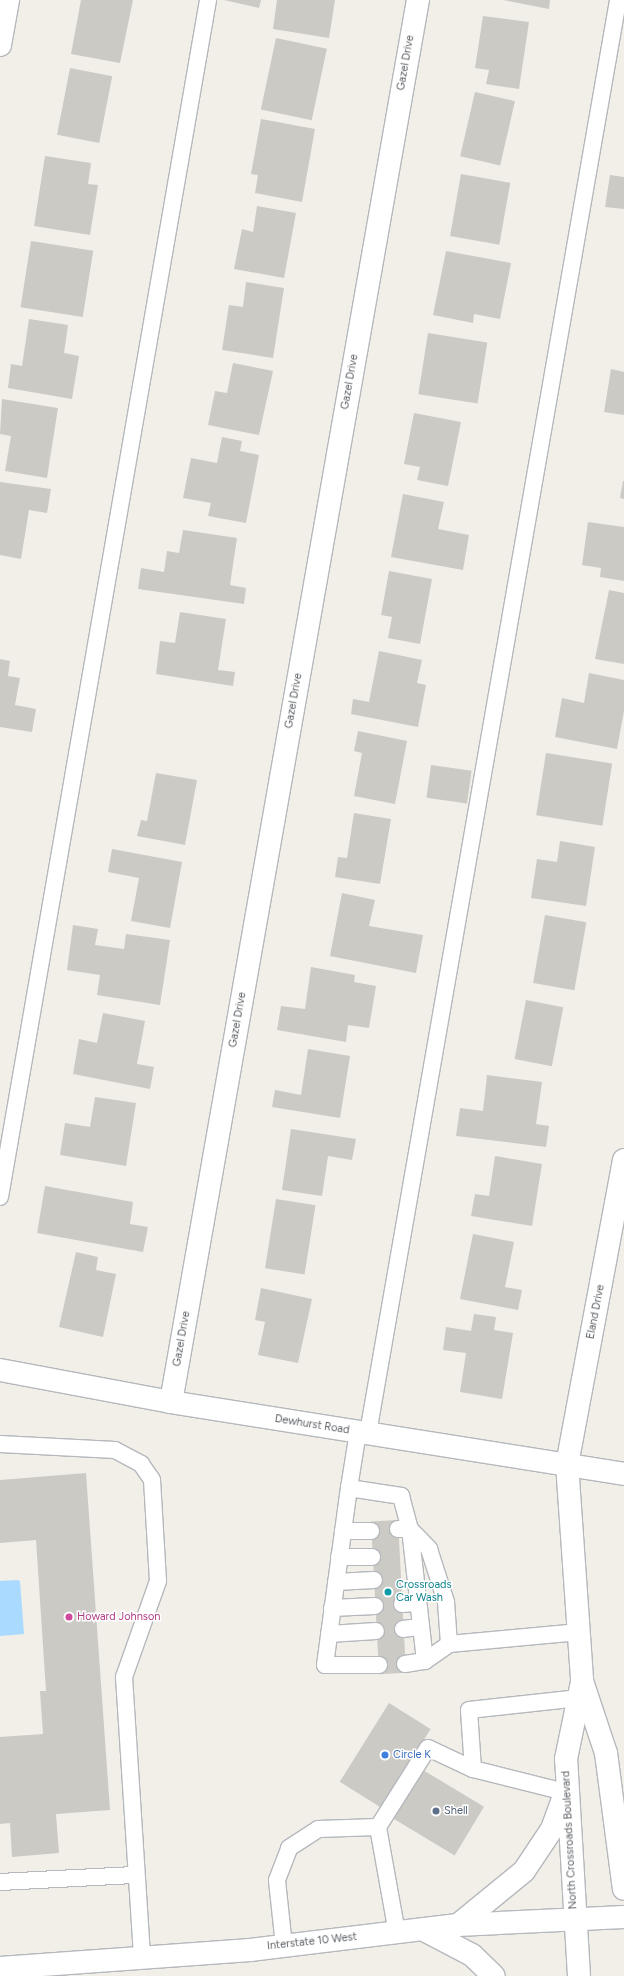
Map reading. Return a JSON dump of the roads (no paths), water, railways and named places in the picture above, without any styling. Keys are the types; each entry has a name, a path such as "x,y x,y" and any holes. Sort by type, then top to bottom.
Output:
{"street":[{"path":"0,45 8,0"},
{"name":"Gazel Drive","path":"171,1402 418,0"},
{"name":"Eland Drive","path":"567,1464 624,1160"},
{"name":"Dewhurst Road","path":"0,1370 171,1402 624,1474"},
{"name":"North Crossroads Boulevard","path":"567,1464 579,1632 581,1690 566,1759 565,1792 579,1976"},
{"name":"North Crossroads Boulevard","path":"581,1690 606,1753 619,1810 624,1889"},
{"path":"458,1925 499,1894 538,1854 565,1792"},
{"name":"Interstate 10 West","path":"0,1968 284,1946 458,1925 624,1917"},
{"path":"424,1930 472,1955 494,1976"}],"lane":[{"path":"0,1197 208,0"},
{"path":"379,1665 325,1665 339,1557 349,1488 363,1433 618,0"},
{"path":"0,1444 115,1450 141,1464 152,1480 158,1581 124,1677 134,1875 142,1958"},
{"path":"349,1488 402,1496 409,1604 420,1628 425,1661"},
{"path":"404,1529 429,1549 446,1602 449,1644"},
{"path":"343,1531 371,1531"},
{"path":"339,1557 372,1558"},
{"path":"336,1582 374,1580"},
{"path":"332,1608 375,1606"},
{"path":"403,1629 420,1628"},
{"path":"329,1634 376,1631"},
{"path":"405,1664 425,1661 449,1644 579,1632"},
{"path":"473,1770 469,1710 581,1690"},
{"path":"397,1933 378,1827 428,1748 473,1770 565,1792"},
{"path":"284,1946 277,1880 289,1848 318,1829 378,1827"},
{"path":"0,1882 134,1875"}],"water":[{"path":"0,1581 20,1581 24,1634 0,1636"}],"place":[{"name":"Crossroads Car Wash","path":"388,1592"},
{"name":"Howard Johnson","path":"69,1617"},
{"name":"Circle K","path":"385,1755"},
{"name":"Shell","path":"436,1811"}]}
